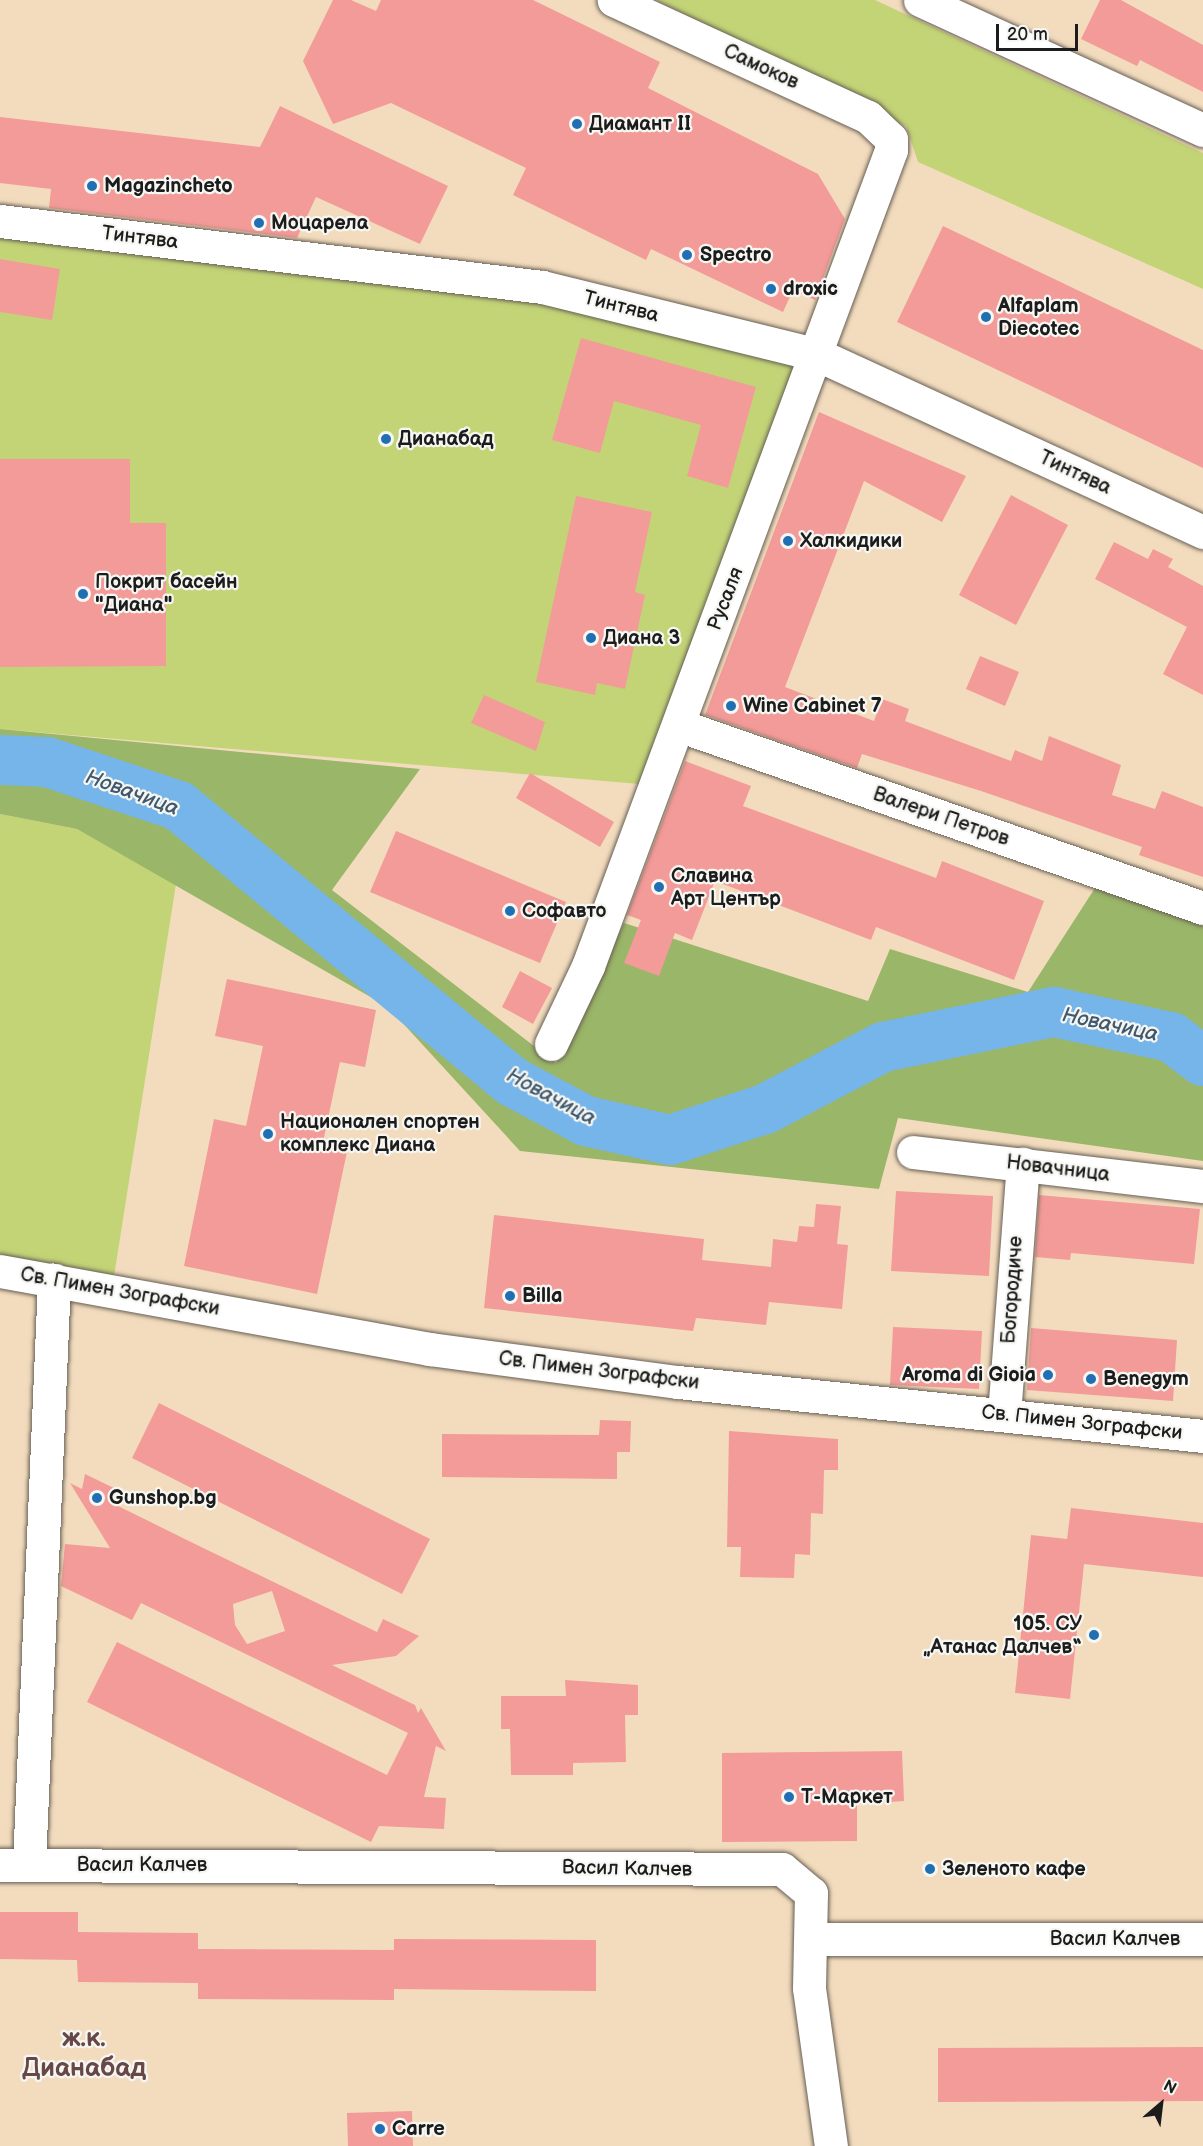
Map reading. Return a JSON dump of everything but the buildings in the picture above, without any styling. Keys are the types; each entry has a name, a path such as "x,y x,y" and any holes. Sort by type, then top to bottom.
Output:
{"street":[{"name":"Самоков","path":"614,0 868,117 891,139 891,150"},
{"path":"939,4 1203,130"},
{"name":"Русаля","path":"551,1044 588,966 818,355 891,150"},
{"name":"Тинтява","path":"0,220 542,287 818,355 1203,532"},
{"name":"Валери Петров","path":"678,725 1203,908"},
{"name":"Новачница","path":"913,1152 1203,1186"},
{"name":"Богородиче","path":"1004,1415 1023,1164"},
{"name":"Св. Пимен Зографски","path":"0,1271 430,1349 678,1382 1203,1436"},
{"path":"15,1865 54,1280"},
{"name":"Васил Калчев","path":"15,1865 782,1869 811,1893 814,1939 1203,1939"},
{"path":"814,1939 809,1988 831,2146"}],"green space":[{"path":"656,0 875,0 1203,153 1203,289 918,162 906,126"},
{"name":"Дианабад","path":"0,221 542,287 799,361 651,785 0,729"},
{"path":"0,729 420,769 332,890 556,1063 624,923 868,1001 890,949 1028,992 1104,874 1203,909 1203,1161 898,1118 879,1189 520,1151 388,1007 77,829 0,814"},
{"path":"0,814 77,829 176,884 112,1289 0,1271"}],"waterway":[{"name":"Новачица","path":"0,760 47,762 179,806 513,1082 586,1121 670,1140 765,1109 883,1047 1054,1012 1171,1037 1203,1061"}],"place":[{"name":"Диамант II","path":"577,124"},
{"name":"Magazincheto","path":"92,186"},
{"name":"Моцарела","path":"259,223"},
{"name":"Spectro","path":"687,255"},
{"name":"droxic","path":"771,289"},
{"name":"Alfaplam Diecotec","path":"986,317"},
{"name":"Дианабад","path":"386,439"},
{"name":"Халкидики","path":"788,541"},
{"name":"Покрит басейн \"Диана\"","path":"83,594"},
{"name":"Диана 3","path":"591,638"},
{"name":"Wine Cabinet 7","path":"731,706"},
{"name":"Славина Арт Център","path":"659,887"},
{"name":"Софавто","path":"510,911"},
{"name":"Национален спортен комплекс Диана","path":"268,1134"},
{"name":"Billa","path":"510,1296"},
{"name":"Aroma di Gioia","path":"1048,1375"},
{"name":"Benegym","path":"1091,1379"},
{"name":"Gunshop.bg","path":"97,1498"},
{"name":"105. СУ „Атанас Далчев“","path":"1094,1635"},
{"name":"Т-Маркет","path":"789,1797"},
{"name":"Зеленото кафе","path":"930,1869"},
{"name":"Carre","path":"380,2129"}],"district":[{"name":"ж.к. Дианабад","path":"84,2054"}]}
